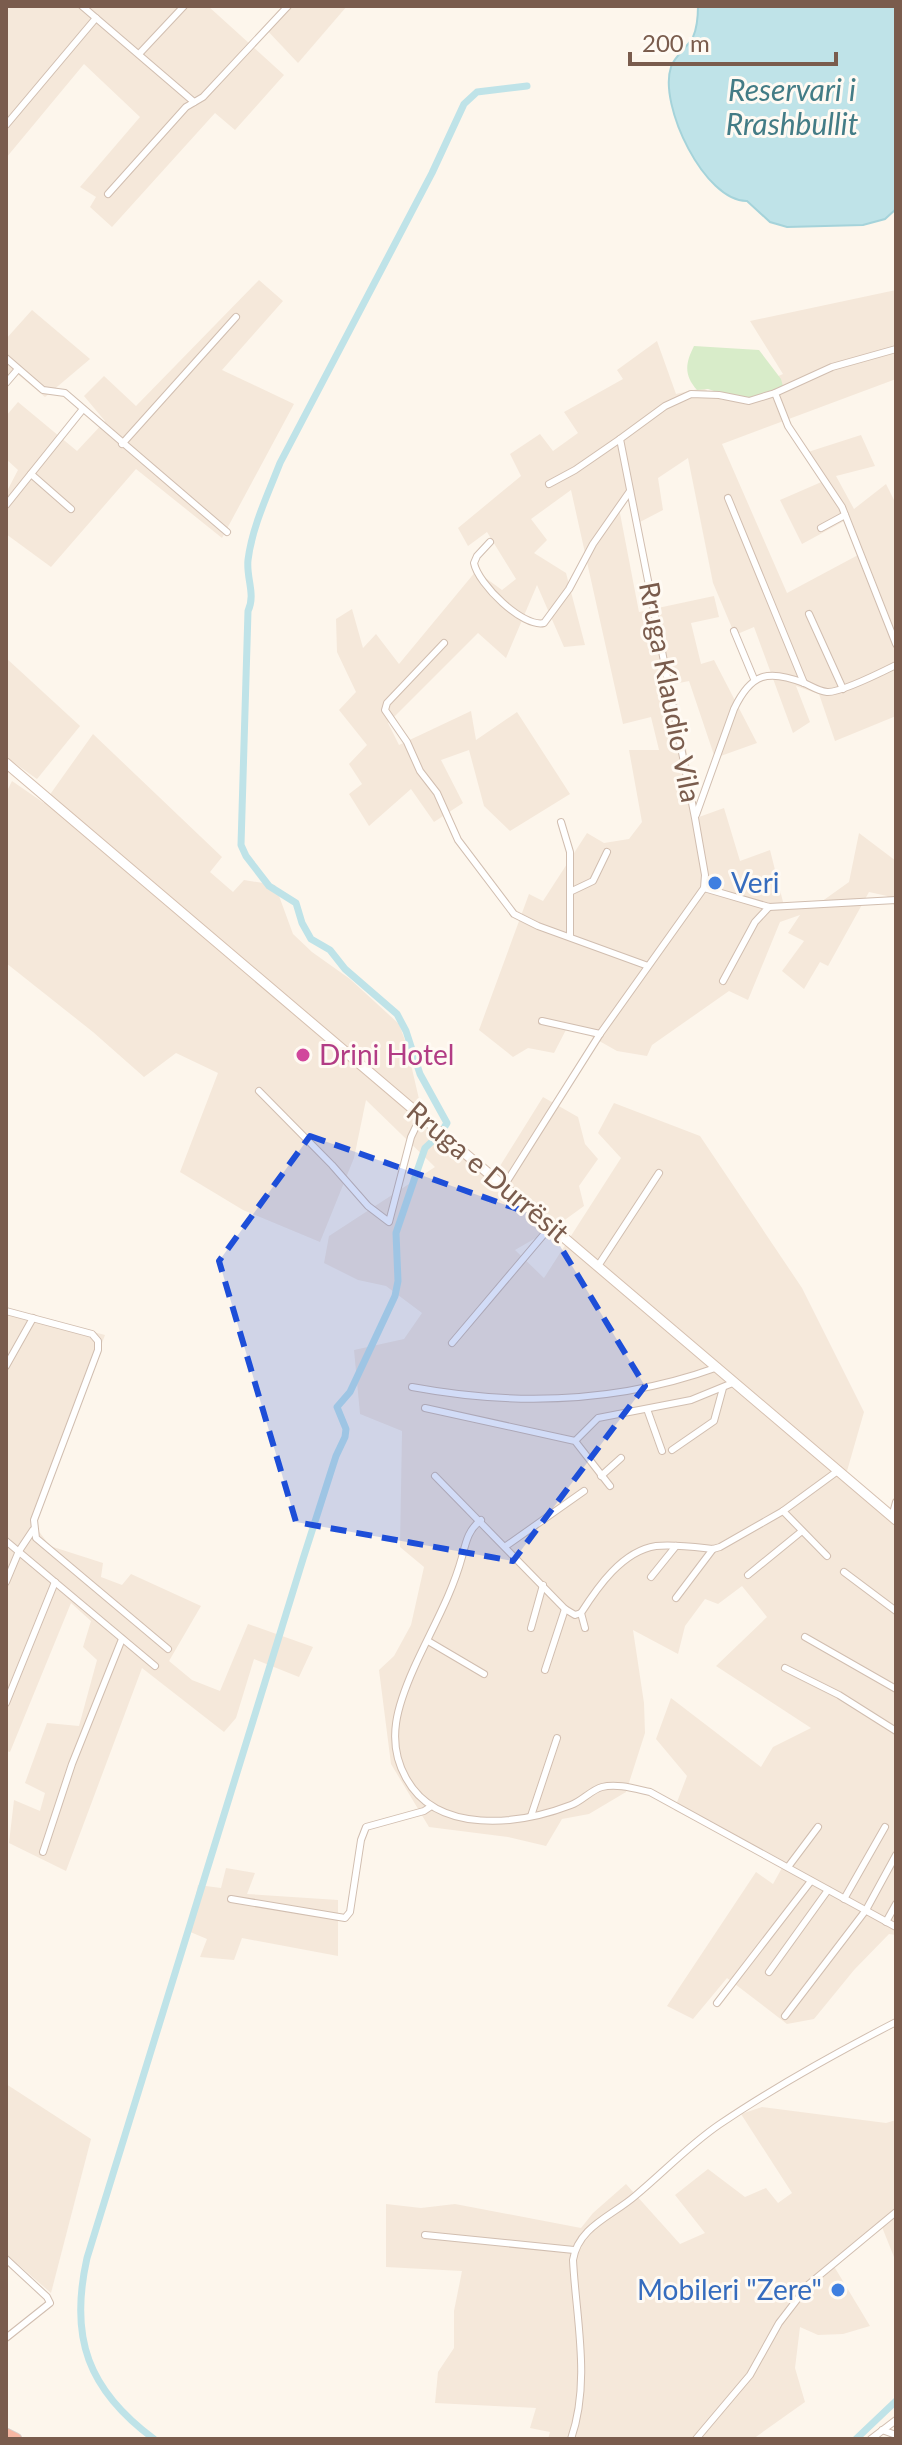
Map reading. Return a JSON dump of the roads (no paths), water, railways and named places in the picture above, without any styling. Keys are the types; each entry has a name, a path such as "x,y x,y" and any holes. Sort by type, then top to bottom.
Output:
{"highway":[{"path":"6,2434 16,2439"}],"main road":[{"name":"Rruga e Durrësit","path":"6,763 894,1518"}],"street":[{"path":"83,6 194,102"},
{"path":"139,54 184,6"},
{"path":"108,194 186,107 203,97 288,6"},
{"path":"6,125 96,18"},
{"path":"122,444 236,317"},
{"path":"549,484 575,470 665,406 691,394 749,401 775,393 832,367 896,349"},
{"path":"6,358 43,390 65,393 227,532"},
{"path":"6,383 18,369"},
{"path":"775,393 788,426 845,515 896,644"},
{"path":"6,505 83,409"},
{"name":"Rruga Klaudio Vila","path":"620,439 695,818 705,875 704,888"},
{"path":"31,474 71,509"},
{"path":"490,542 474,563 481,581 527,621 537,625 544,623 630,491"},
{"path":"728,498 804,683"},
{"path":"821,528 845,515"},
{"path":"809,614 843,689"},
{"path":"734,631 754,679"},
{"path":"444,643 387,703 385,710 407,742 420,771 437,793 458,840 514,914 538,926 648,966"},
{"path":"695,818 734,709 742,692 754,679 769,675 829,692 843,689 896,665"},
{"path":"561,822 570,852 570,936"},
{"path":"572,891 593,881 607,852"},
{"path":"504,1186 600,1034 704,888 769,907 896,900"},
{"path":"723,981 755,922 769,907"},
{"path":"542,1021 600,1034"},
{"path":"259,1091 368,1206 389,1222 411,1137 422,1116"},
{"path":"598,1266 659,1173"},
{"path":"452,1343 551,1226"},
{"path":"6,1311 92,1334 98,1341 98,1350 34,1520 33,1530 19,1551 6,1582"},
{"path":"6,1366 33,1318"},
{"path":"412,1387 460,1396 593,1397 641,1388 718,1367"},
{"path":"575,1441 598,1418 691,1400 735,1382"},
{"path":"672,1450 714,1421 723,1388"},
{"path":"425,1408 575,1441 610,1486"},
{"path":"647,1409 662,1451"},
{"path":"601,1476 621,1458"},
{"path":"676,1598 713,1549 783,1511 839,1470"},
{"path":"435,1476 565,1609 575,1615 581,1613"},
{"path":"506,1546 584,1491"},
{"path":"894,1518 896,1502"},
{"path":"783,1511 827,1556"},
{"path":"481,1520 468,1534 449,1600 402,1698 394,1730 401,1770 412,1789 430,1807 489,1821 531,1816 573,1805 603,1787 618,1786 650,1792 896,1927"},
{"path":"33,1530 40,1543 168,1649"},
{"path":"748,1575 802,1531"},
{"path":"6,1541 155,1666"},
{"path":"585,1628 581,1613 589,1598 631,1556 656,1546 713,1549"},
{"path":"651,1577 676,1546"},
{"path":"844,1572 896,1611"},
{"path":"6,1703 55,1582"},
{"path":"531,1628 543,1585"},
{"path":"545,1670 565,1609"},
{"path":"805,1637 896,1689"},
{"path":"43,1852 76,1753 122,1639"},
{"path":"428,1641 484,1674"},
{"path":"785,1668 839,1695 896,1731"},
{"path":"531,1816 557,1738"},
{"path":"231,1899 345,1918 350,1912 361,1840 366,1827 430,1807"},
{"path":"788,1867 818,1827"},
{"path":"844,1899 885,1827"},
{"path":"785,2016 866,1910 896,1855"},
{"path":"717,2003 811,1881"},
{"path":"769,1972 828,1890"},
{"path":"886,1922 896,1904"},
{"path":"571,2439 581,2385 574,2250 587,2231 634,2198 684,2151 718,2125 789,2081 896,2022"},
{"path":"696,2439 750,2375 783,2316 809,2284 896,2212"},
{"path":"425,2235 574,2250"},
{"path":"6,2259 50,2303 6,2338"},
{"path":"871,2439 896,2420"},
{"path":"882,2430 896,2435"}],"water":[{"name":"Reservari i Rrashbullit","path":"698,6 896,6 896,209 885,219 863,225 787,227 770,222 747,201 731,197 716,186 688,149 671,104 669,84 671,67 694,33"}],"waterway":[{"path":"154,2439 113,2401 89,2360 81,2313 87,2258 303,1559 345,1437 346,1429 337,1407 350,1392 395,1296 398,1281 396,1233 425,1148 447,1123 420,1074 397,1014 345,969 330,950 311,939 296,903 269,886 241,845 248,611 251,598 248,560 257,523 280,463 432,173 464,104 477,92 527,86"},
{"path":"856,2439 896,2401"}],"place":[{"name":"Veri","path":"715,883"},
{"name":"Drini Hotel","path":"303,1055"},
{"name":"Mobileri \"Zere\"","path":"838,2290"}]}
